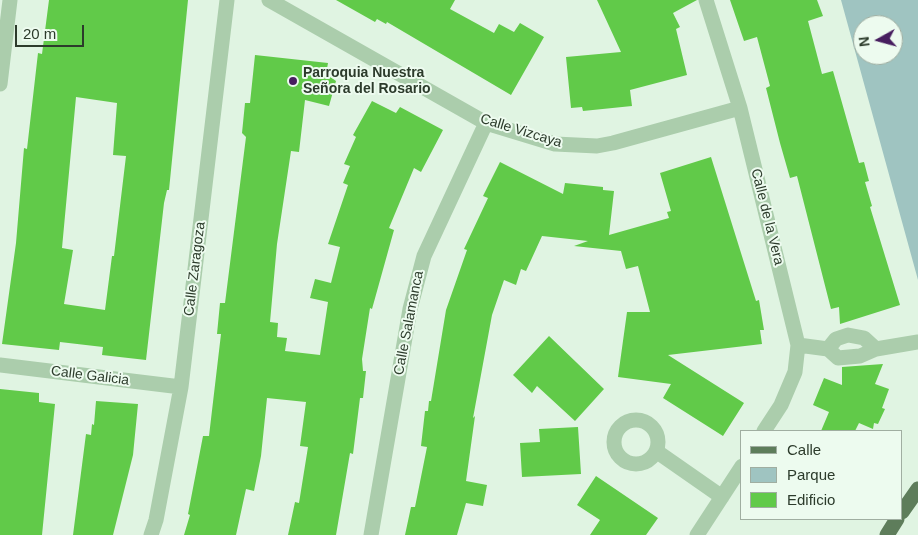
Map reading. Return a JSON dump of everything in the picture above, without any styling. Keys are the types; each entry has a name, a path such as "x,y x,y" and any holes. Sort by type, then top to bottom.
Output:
{"main road":[{"path":"903,511 918,489"},
{"path":"887,535 896,520"}],"street":[{"path":"0,84 10,0"},
{"name":"Calle Zaragoza","path":"151,535 156,520 181,387 227,0"},
{"name":"Calle Vizcaya","path":"269,0 486,123 554,144 597,146 740,108"},
{"name":"Calle de la Vera","path":"706,0 740,108 798,345 795,372 781,405 765,430"},
{"name":"Calle Salamanca","path":"370,535 410,309 424,256 486,123"},
{"path":"828,349 836,339 848,335 864,338 876,349"},
{"path":"798,345 828,349 838,358 860,356 876,349 918,342"},
{"name":"Calle Galicia","path":"0,365 181,387"},
{"path":"656,451 722,497"},
{"path":"697,535 740,469"}],"green space":[{"path":"841,0 918,0 918,280 859,65 903,65 903,15 853,15 853,44"}],"building":[{"path":"49,0 188,0 169,190 167,190 164,203 146,360 102,355 103,347 60,342 59,350 2,344 16,243 24,148 27,149 38,53 42,54","holes":["76,97 117,103 113,155 126,156 114,256 112,256 105,310 64,304 73,250 62,248"]},
{"path":"336,0 455,0 450,9 494,33 499,24 514,32 520,23 544,37 511,95 387,22 386,24 377,19 375,22"},
{"path":"597,0 697,0 673,13 680,27 676,29 687,75 630,90 632,106 583,111 582,107 571,108 566,57 621,52"},
{"path":"730,0 817,0 823,16 808,21 822,74 833,71 859,163 864,162 869,181 865,182 872,206 870,207 900,305 840,324 839,307 831,309 797,176 790,178 780,143 766,88 770,86 757,37 744,41"},
{"path":"255,55 328,63 326,74 336,81 329,106 305,100 299,152 291,151 277,244 270,322 278,323 277,337 287,338 285,351 320,355 328,302 310,298 315,279 331,283 340,247 328,244 348,185 343,183 350,166 344,164 356,137 353,135 372,101 396,113 400,107 443,130 421,172 414,168 389,228 394,230 372,309 370,308 362,359 363,371 366,371 363,398 360,398 353,454 350,453 336,535 288,535 295,502 299,503 308,447 300,446 306,402 267,398 261,456 254,491 246,489 236,535 184,535 190,515 188,514 203,436 209,436 221,334 217,334 220,303 225,303 246,137 242,133 245,103 250,103"},
{"path":"711,157 756,301 759,300 764,330 760,330 762,344 668,355 744,403 723,436 663,398 671,384 618,377 627,312 650,312 638,266 626,269 621,251 574,246 588,241 542,236 526,271 521,269 516,285 504,280 492,315 473,418 475,416 466,481 487,485 483,506 466,503 457,535 405,535 411,507 415,507 427,447 421,446 425,411 428,411 429,401 431,401 446,310 467,250 464,249 488,198 483,196 500,162 563,194 565,183 603,187 603,190 614,191 609,235 669,218 667,212 671,211 660,173"},
{"path":"549,336 604,389 575,421 537,386 532,393 513,375"},
{"path":"883,364 875,384 889,389 882,408 885,409 878,424 874,423 873,429 859,423 856,430 821,430 829,412 813,405 824,378 842,385 842,367"},
{"path":"0,389 39,393 39,402 55,404 42,535 0,535"},
{"path":"96,401 138,404 133,455 113,535 73,535 86,434 91,435 92,424 94,425"},
{"path":"578,427 581,474 522,477 520,443 540,442 539,429"},
{"path":"596,476 658,518 646,535 590,535 600,520 577,505"}],"place":[{"name":"Parroquia Nuestra Señora del Rosario","path":"293,81"}]}
